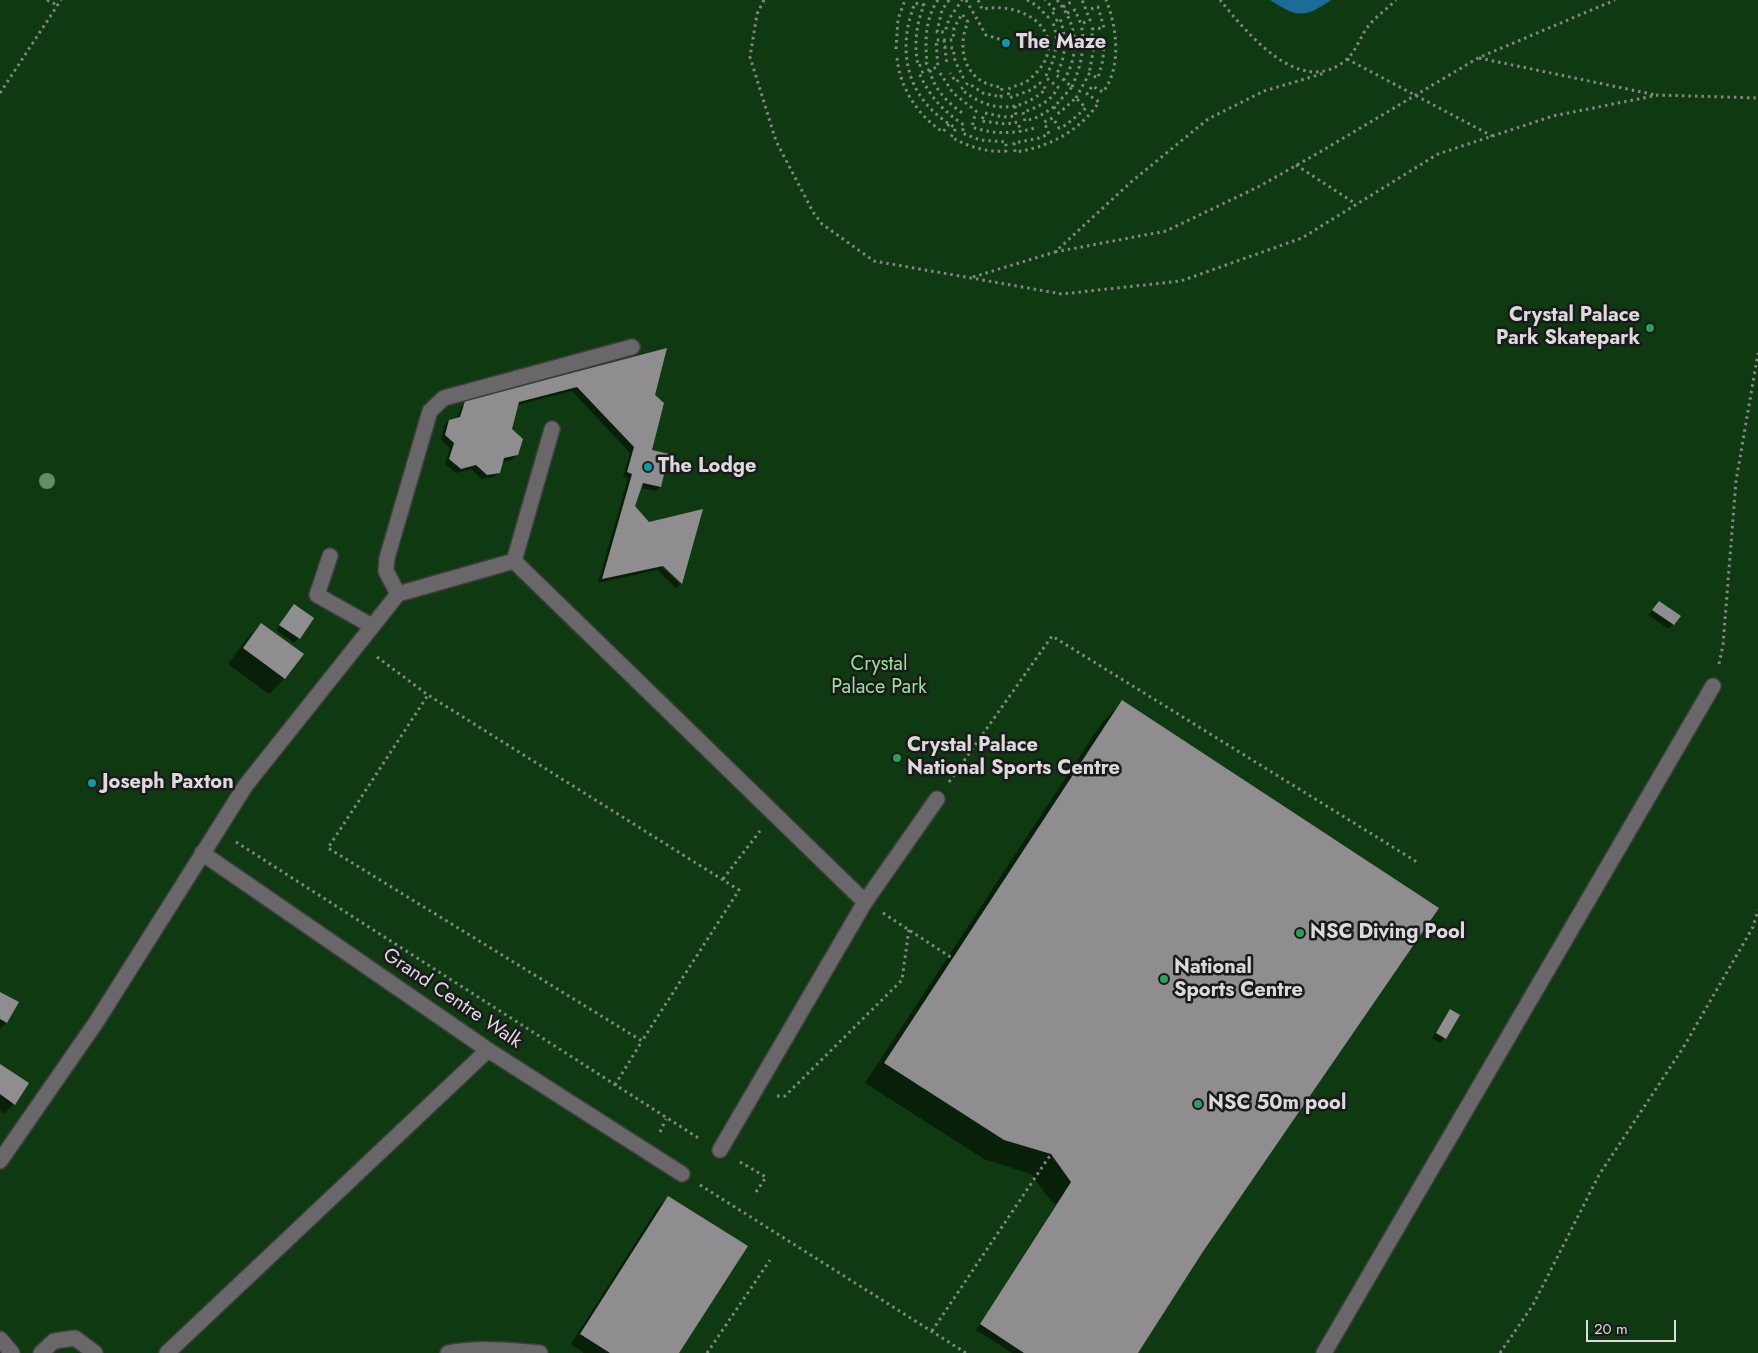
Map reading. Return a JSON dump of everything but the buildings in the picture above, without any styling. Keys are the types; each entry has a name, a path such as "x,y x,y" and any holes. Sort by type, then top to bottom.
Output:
{"lane":[{"path":"398,594 386,571 387,558 430,411 444,398 632,347"},
{"path":"514,561 552,429"},
{"path":"330,556 317,595 372,626"},
{"path":"0,1161 97,1021 246,785 398,594 514,561"},
{"path":"514,561 775,812 865,902"},
{"path":"1324,1353 1713,686"},
{"path":"720,1150 865,902 937,799"},
{"name":"Grand Centre Walk","path":"202,853 488,1050 682,1174"},
{"path":"167,1353 488,1050"},
{"path":"41,1353 54,1341 75,1338 95,1353"},
{"path":"0,1339 12,1353"},
{"path":"448,1353 460,1350 512,1350 540,1353"}],"path":[{"path":"47,0 57,5"},
{"path":"0,93 60,0"},
{"path":"764,0 757,14 750,57 776,141 813,212 822,224 874,261 1062,294 1181,281 1302,238 1438,154 1553,116 1658,95"},
{"path":"896,50 898,19 905,0"},
{"path":"938,0 931,10 926,33 927,63 918,66 916,54 917,23 924,5 915,3 910,15 906,52 908,66 916,91 924,104 956,128 951,136 962,143 986,150 1006,151 1006,142 980,140 962,134 964,125 944,112 925,86 919,73 938,67 936,40 953,40 954,28 962,14 968,22 964,32 963,59 975,77 990,85 1002,87 1001,97 983,93 968,83 961,89 986,105 1015,106 1034,99 1046,89 1040,83 1031,90 1008,98 1008,89 1024,83 1033,77 1046,57 1048,42 1045,28 1038,18 1022,8 1002,5 982,9 978,0"},
{"path":"949,0 942,10 937,32 945,32 949,19 962,0"},
{"path":"966,0 986,35 1002,40"},
{"path":"1027,0 1036,5 1048,17 1056,11 1045,0"},
{"path":"1057,0 1067,13 1073,28 1073,61 1064,80"},
{"path":"1063,7 1071,2 1069,0"},
{"path":"1081,24 1090,20 1082,0"},
{"path":"1076,98 1086,108 1058,128 1053,118 1044,122 1049,134 1014,143 1015,152 1052,143 1084,120 1099,102 1087,94 1092,86 1103,92 1107,87 1115,50 1115,31 1106,0"},
{"path":"1220,0 1259,42 1292,68 1325,73"},
{"path":"1055,252 1131,182 1208,119 1264,91 1325,73 1347,59 1370,24 1396,0"},
{"path":"972,278 1055,252 1166,231 1258,187 1478,58 1615,0"},
{"path":"1087,10 1098,7 1104,28 1092,28 1092,38 1104,39 1103,60 1098,78 1089,74"},
{"path":"1067,13 1075,10 1081,24 1084,46 1082,62 1072,87 1054,107 1038,117 1026,121 1023,112 1047,100 1058,87 1045,77 1050,70 1056,49 1053,23 1060,18 1065,36 1064,56 1056,75 1072,87"},
{"path":"944,40 947,65"},
{"path":"1054,107 1059,113 1076,98 1089,74 1094,47 1084,46"},
{"path":"944,48 953,48 955,61 963,77 956,82 950,73"},
{"path":"897,58 900,76 915,107 943,132 949,124"},
{"path":"1478,58 1658,95 1758,98"},
{"path":"1347,59 1417,94 1493,136"},
{"path":"930,70 935,84 944,96 964,114"},
{"path":"940,74 953,93 976,111 972,127 995,133 1021,132 1038,127"},
{"path":"1015,106 1016,116 985,113 981,121 1007,124 1018,122 1021,132"},
{"path":"1296,165 1356,204"},
{"path":"1713,686 1723,645 1736,481 1758,353"},
{"path":"937,799 1052,636 1417,862"},
{"path":"359,643 428,695 739,890 615,1086"},
{"path":"428,695 328,848 642,1041"},
{"path":"723,879 775,812"},
{"path":"217,830 666,1119"},
{"path":"865,902 952,958"},
{"path":"1500,1353 1533,1305 1599,1175 1683,1048 1753,927 1758,910"},
{"path":"752,1095 785,1096 902,980 909,929"},
{"path":"932,1331 1051,1154"},
{"path":"682,1174 966,1353"},
{"path":"707,1353 770,1260"}],"green space":[{"name":"Crystal Palace Park","path":"0,0 1758,0 1758,1353 0,1353"}],"water":[{"path":"1270,0 1331,0 1307,13 1300,13 1287,10"}],"place":[{"name":"The Maze","path":"1006,43"},
{"name":"Crystal Palace Park Skatepark","path":"1650,328"},
{"name":"The Lodge","path":"648,467"},
{"name":"Crystal Palace National Sports Centre","path":"897,758"},
{"name":"Joseph Paxton","path":"92,783"},
{"name":"NSC Diving Pool","path":"1300,933"},
{"name":"National Sports Centre","path":"1164,979"},
{"name":"NSC 50m pool","path":"1198,1104"}]}
